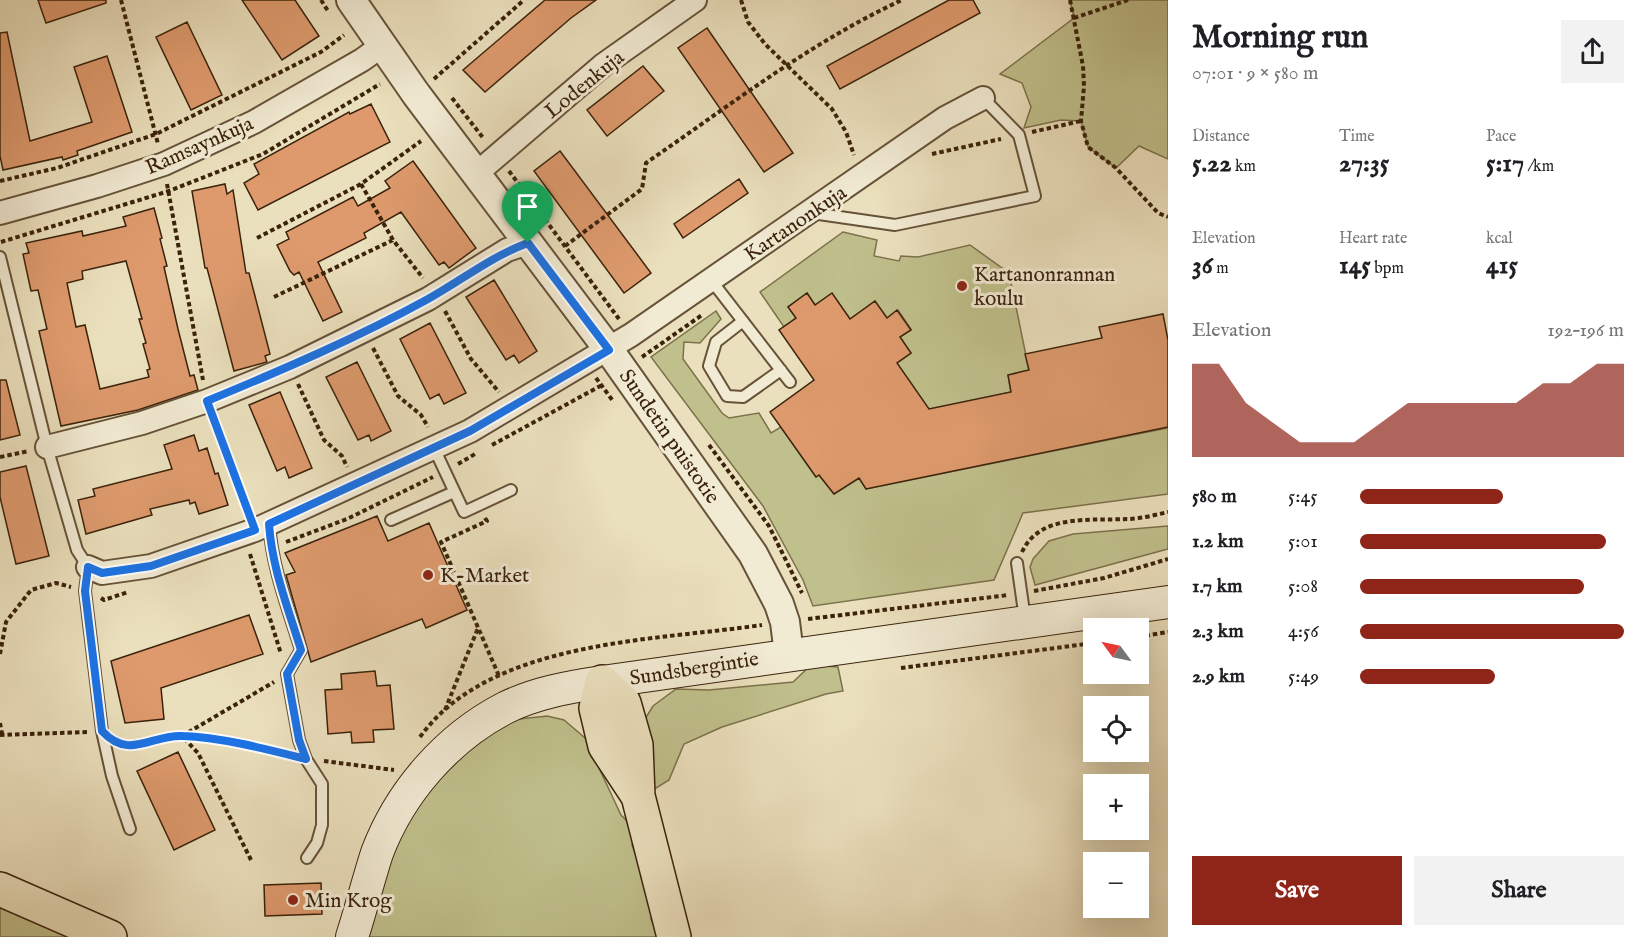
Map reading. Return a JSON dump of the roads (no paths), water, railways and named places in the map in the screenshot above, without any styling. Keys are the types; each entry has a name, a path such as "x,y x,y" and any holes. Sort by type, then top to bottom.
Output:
{"highway":[{"path":"602,682 596,708 605,746 638,796 674,937"},
{"path":"0,889 110,937"}],"main road":[{"name":"Sundsbergintie","path":"352,937 378,852 393,820 414,786 458,738 506,708 558,689 789,654 1023,608 1168,602"}],"street":[{"name":"Lodenkuja","path":"477,173 603,65 695,0"},
{"name":"Sundetin puistotie","path":"353,1 416,93 609,350 753,554 782,613 789,654"},
{"name":"Ramsaynkuja","path":"0,213 97,186 164,164 254,122 384,45"},
{"name":"Kartanonkuja","path":"88,567 102,573 151,566 262,526 356,485 479,425 609,350 811,213 945,118 983,98"},
{"path":"47,447 142,423 207,401 290,367 428,299 507,250 528,243"}],"lane":[{"path":"811,213 895,225 1035,196 1019,135 983,98"},
{"path":"0,256 47,447 77,550 88,567 85,591 102,731 112,776 130,829"},
{"path":"711,280 790,382"},
{"path":"743,321 716,342 709,366 728,396 743,397 781,370"},
{"path":"437,447 464,512 512,490"},
{"path":"391,520 454,492"},
{"path":"262,526 271,548 280,585 301,650 287,674 299,740 306,759 322,784 322,825 317,843 306,858"},
{"path":"1017,563 1023,608"}],"place":[{"name":"Kartanonrannan koulu","path":"962,286"},
{"name":"K-Market","path":"428,575"},
{"name":"Min Krog","path":"293,900"}]}
